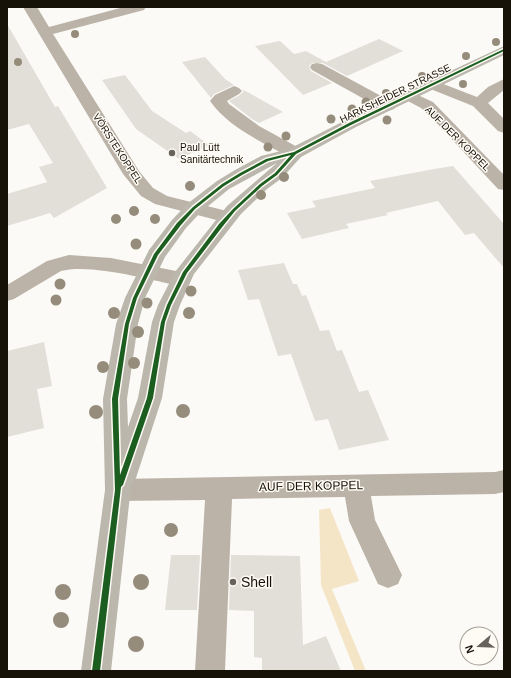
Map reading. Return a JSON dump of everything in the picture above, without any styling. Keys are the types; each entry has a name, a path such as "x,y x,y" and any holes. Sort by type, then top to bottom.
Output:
{"main road":[{"name":"HARKSHEIDER STRASSE","path":"96,671 118,490 115,399 127,324 135,298 156,255 179,224 194,208 218,189 241,174 267,160 295,154 388,106 504,50"},
{"name":"HARKSHEIDER STRASSE","path":"118,490 150,398 163,322 168,305 181,279 202,248 228,217 248,196 276,174 295,154"}],"street":[{"name":"VÖRSTEKOPPEL","path":"30,7 132,174 148,192 160,200 228,217"},
{"path":"45,32 139,7"},
{"path":"317,66 388,106"},
{"path":"479,102 493,90 504,84"},
{"path":"433,85 479,102 504,128"},
{"path":"234,91 218,101 221,106 241,121 295,154"},
{"name":"AUF DER KOPPEL","path":"409,96 427,105 439,116 504,185"},
{"path":"7,294 54,266 69,262 111,265 181,279"},
{"name":"AUF DER KOPPEL","path":"118,490 424,485 495,483 504,481"},
{"path":"356,486 362,521 388,575"},
{"path":"210,671 219,488"}],"shaded area":[{"path":"330,508 359,581 332,589 366,671 355,671 321,585 319,510"}],"building":[{"path":"7,24 55,107 58,106 107,188 54,218 50,213 7,226 7,194 47,182 39,167 53,163 29,124 7,130"},
{"path":"379,39 403,51 347,76 323,63 312,63 309,66 311,71 332,83 303,95 255,46 280,41 294,54 306,51 326,62"},
{"path":"205,57 225,79 234,85 214,94 211,98 182,62"},
{"path":"125,75 152,111 186,133 190,131 209,145 179,159 136,129 102,80"},
{"path":"242,89 283,112 259,123 229,101 240,95 244,91"},
{"path":"453,166 504,224 504,268 474,233 465,235 438,201 386,213 388,215 346,224 349,228 302,239 287,213 316,207 312,201 375,188 370,181"},
{"path":"284,263 293,284 297,284 302,296 306,295 320,331 329,330 337,351 342,350 359,392 368,390 389,440 339,450 328,419 315,421 291,354 278,356 259,299 248,300 238,270"},
{"path":"44,342 52,386 37,389 44,428 7,437 7,351"},
{"path":"171,555 200,555 197,610 165,610"},
{"path":"231,555 300,556 303,645 326,636 341,671 262,671 262,658 254,657 254,611 229,610"}],"cycle path":[{"path":"96,671 118,490 115,399 127,324 135,298 156,255 179,224 194,208 223,185 241,174 267,160 295,153 350,124 504,50"},
{"path":"120,485 150,398 163,322 169,305 185,272 234,210 261,185 276,174 295,153"}],"place":[{"name":"Paul Lütt Sanitärtechnik","path":"172,153"},
{"name":"Shell","path":"233,582"}]}
